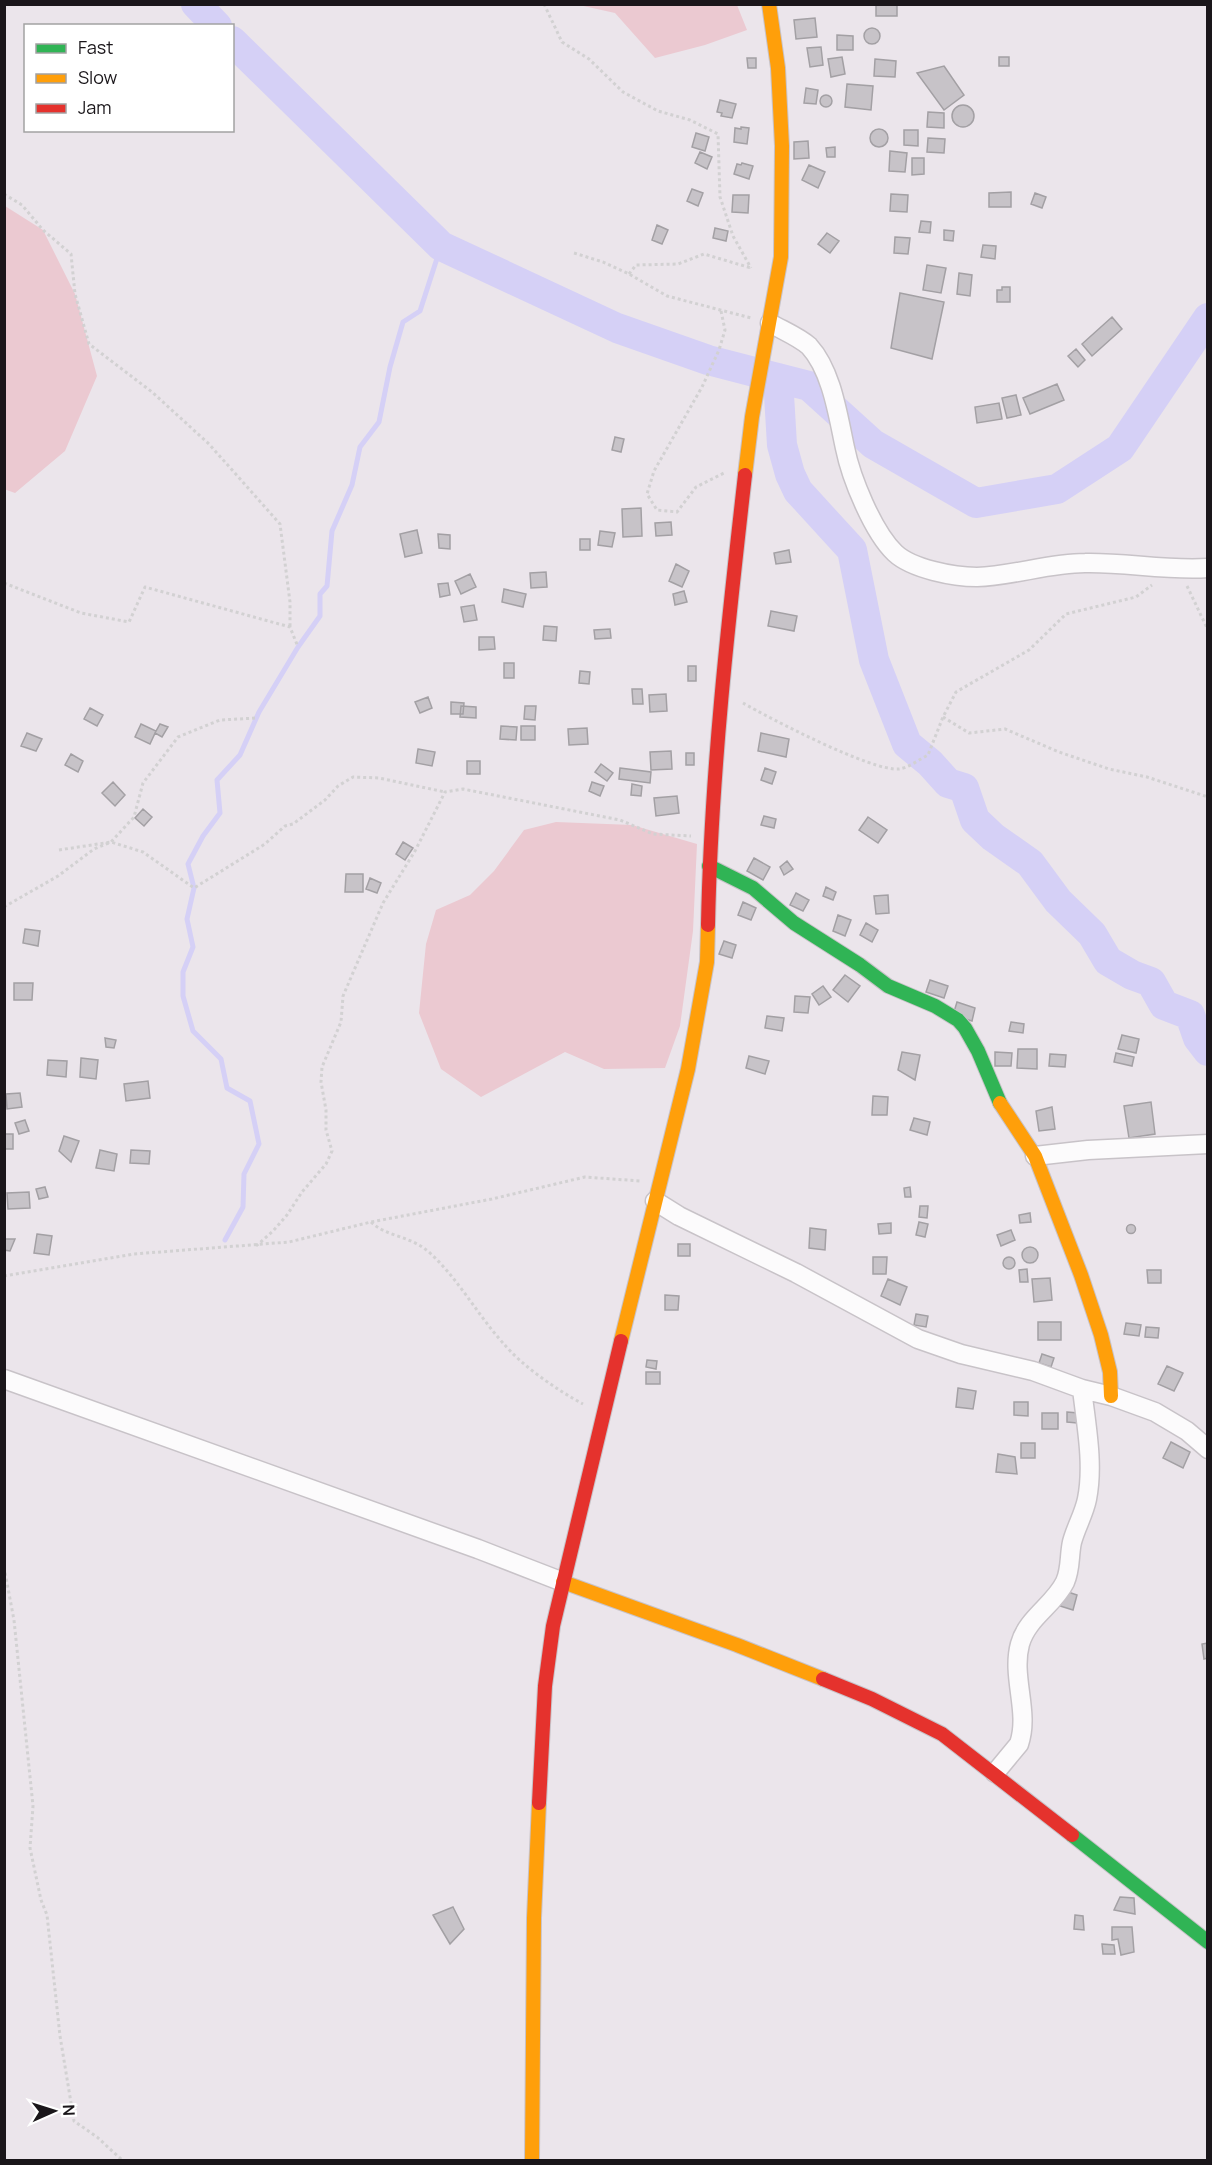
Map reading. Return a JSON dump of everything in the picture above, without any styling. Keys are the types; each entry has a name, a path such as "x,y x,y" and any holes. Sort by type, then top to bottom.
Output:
{"street":[{"path":"532,2160 534,1918 545,1686 553,1626 586,1481 688,1069 706,962 711,834 728,624 752,417 778,281 783,228 778,68 769,4"},
{"path":"769,330 808,346 822,368 836,399 850,471 882,537 897,555 918,566 952,575 978,577 1084,563 1177,570 1208,568"},
{"path":"709,866 753,888 794,923 860,965 888,986 935,1006 958,1020 965,1028 1008,1117 1035,1156 1081,1275 1101,1335 1110,1372 1111,1396"},
{"path":"1035,1156 1099,1149 1208,1144"},
{"path":"655,1201 679,1216 796,1273 918,1339 961,1354 1033,1371 1155,1412 1187,1431 1208,1449"},
{"path":"4,1379 127,1425 446,1537 872,1699 942,1734 995,1773 1208,1942"},
{"path":"995,1773 1021,1739 1023,1725 1018,1667 1021,1641 1038,1615 1064,1585 1068,1574 1072,1542 1087,1499 1089,1467 1083,1389"}],"path":[{"path":"544,4 562,42 590,59 623,92 658,111 690,120 718,134 720,197 733,236 751,268"},
{"path":"4,194 22,205 43,230 71,254 75,294 89,344 152,392 209,444 280,524 290,602 290,627 298,647"},
{"path":"574,252 603,261 667,296 722,311 769,330"},
{"path":"629,274 636,265 678,264 704,254 751,268 778,281"},
{"path":"722,311 725,330 719,350 702,387 654,471 647,494 657,510 677,512 696,487 747,461"},
{"path":"743,703 780,724 869,763 899,769 928,755 956,692 1029,650 1066,614 1137,597 1177,570 1208,630"},
{"path":"4,583 81,613 129,622 145,586 290,627"},
{"path":"943,717 969,733 1005,729 1059,752 1109,769 1147,777 1208,797"},
{"path":"4,907 58,876 94,849 111,842 134,817 143,783 178,737 220,720 256,718"},
{"path":"59,850 111,842 143,852 194,888 265,844 285,826 293,824 325,800 338,786 353,777 379,778 445,792 463,789 620,820 653,834 686,836 711,834"},
{"path":"256,1246 287,1215 302,1192 326,1164 332,1151 326,1130 326,1110 321,1082 322,1067 343,1014 344,996 383,903 415,851 445,792"},
{"path":"4,1276 134,1254 289,1242 371,1222 492,1199 585,1177 618,1181 660,1181"},
{"path":"371,1222 378,1229 411,1239 426,1250 465,1291 504,1345 562,1392 603,1416"},
{"path":"4,1567 14,1620 33,1806 30,1848 41,1900 47,1915 60,2036 74,2121 97,2137 122,2160"}],"shaded area":[{"path":"579,5 737,5 747,30 705,45 655,58 615,13"},
{"path":"5,206 43,230 75,294 97,376 65,451 15,493 4,489"},
{"path":"556,822 632,825 697,844 693,931 680,1026 665,1068 604,1069 565,1052 481,1097 441,1069 419,1013 426,944 436,910 470,895 494,871 524,830"}],"building":[{"path":"876,4 897,4 897,16 876,16"},
{"path":"815,18 817,37 796,39 794,20"},
{"path":"869,28 875,28 880,36 878,42 869,44 864,39 864,33"},
{"path":"837,35 853,36 853,50 837,50"},
{"path":"821,47 823,65 810,67 807,48"},
{"path":"842,57 845,74 831,77 828,59"},
{"path":"999,57 1009,57 1009,66 999,66"},
{"path":"747,58 756,58 756,68 748,68"},
{"path":"875,59 896,61 895,77 874,76"},
{"path":"944,66 964,95 944,110 917,73"},
{"path":"847,84 873,86 871,110 845,107"},
{"path":"806,88 818,90 816,104 804,103"},
{"path":"828,95 832,101 828,107 824,107 820,99"},
{"path":"720,100 736,104 732,118 721,116 722,113 717,112"},
{"path":"963,105 971,108 974,116 971,124 963,127 955,124 952,116 955,108"},
{"path":"928,112 944,113 944,128 927,127"},
{"path":"741,127 749,128 747,144 734,142 735,128 741,129"},
{"path":"875,129 883,129 888,134 886,145 875,147 870,142 870,134"},
{"path":"904,130 918,130 918,146 904,145"},
{"path":"696,133 709,137 705,151 692,147"},
{"path":"928,138 945,139 944,153 927,152"},
{"path":"808,141 809,158 794,159 794,142"},
{"path":"835,147 835,157 827,157 826,148"},
{"path":"890,151 907,153 905,172 889,171"},
{"path":"700,152 712,157 707,169 695,163"},
{"path":"912,158 924,158 924,174 912,175"},
{"path":"737,164 753,166 749,179 734,174"},
{"path":"809,165 825,172 818,188 802,180"},
{"path":"692,189 703,193 698,206 687,201"},
{"path":"1011,192 1011,207 989,207 989,193"},
{"path":"1035,193 1046,197 1042,208 1031,204"},
{"path":"891,194 908,195 907,212 890,211"},
{"path":"733,195 749,195 748,213 732,212"},
{"path":"921,221 931,222 930,233 919,232"},
{"path":"657,225 668,230 662,244 652,240"},
{"path":"715,228 728,231 726,241 713,238"},
{"path":"944,230 954,231 953,241 944,240"},
{"path":"827,233 839,241 830,253 818,244"},
{"path":"895,237 910,238 908,254 894,253"},
{"path":"983,245 996,246 995,259 981,257"},
{"path":"927,265 946,268 941,293 923,290"},
{"path":"959,273 972,275 970,296 957,294"},
{"path":"1002,287 1010,287 1010,302 997,302 997,290 1002,290"},
{"path":"900,293 944,302 932,359 891,348"},
{"path":"1112,317 1122,329 1092,356 1082,344"},
{"path":"1076,349 1085,360 1078,367 1068,356"},
{"path":"1057,384 1064,400 1030,414 1023,398"},
{"path":"1016,395 1021,415 1007,418 1002,398"},
{"path":"999,403 1002,419 977,423 975,407"},
{"path":"615,437 624,439 621,452 612,450"},
{"path":"641,508 642,536 623,537 622,509"},
{"path":"671,522 672,535 656,536 655,523"},
{"path":"417,530 422,553 405,557 400,534"},
{"path":"600,531 615,533 612,547 598,545"},
{"path":"438,534 450,535 450,549 439,548"},
{"path":"580,539 590,539 590,550 580,550"},
{"path":"789,550 791,562 776,564 774,553"},
{"path":"676,564 689,571 682,587 669,581"},
{"path":"546,572 547,587 531,588 530,573"},
{"path":"470,574 476,587 461,594 455,581"},
{"path":"448,583 450,595 440,597 438,584"},
{"path":"504,589 526,594 523,607 502,602"},
{"path":"684,591 687,602 675,605 673,594"},
{"path":"474,605 477,620 464,622 461,607"},
{"path":"771,611 797,616 794,631 768,626"},
{"path":"544,626 557,627 556,641 543,640"},
{"path":"610,629 611,638 595,639 594,630"},
{"path":"479,637 494,637 495,649 479,650"},
{"path":"504,663 514,663 514,678 504,678"},
{"path":"688,666 696,666 696,681 688,681"},
{"path":"580,671 590,672 589,684 579,683"},
{"path":"632,689 642,689 643,704 633,704"},
{"path":"666,694 667,711 650,712 649,695"},
{"path":"428,697 432,708 420,713 415,702"},
{"path":"451,702 464,703 463,714 451,714"},
{"path":"461,706 476,707 476,718 460,717"},
{"path":"525,706 536,706 535,720 524,719"},
{"path":"90,708 103,715 97,726 84,719"},
{"path":"141,724 156,731 150,744 135,737"},
{"path":"160,724 168,727 162,737 155,733"},
{"path":"501,726 517,727 516,740 500,739"},
{"path":"521,726 535,726 535,740 521,740"},
{"path":"587,728 588,744 569,745 568,729"},
{"path":"27,733 42,739 36,751 21,746"},
{"path":"761,733 789,739 786,757 758,751"},
{"path":"418,749 435,752 432,766 416,763"},
{"path":"671,751 672,769 651,770 650,752"},
{"path":"686,753 694,753 694,765 686,765"},
{"path":"71,754 83,761 78,772 65,765"},
{"path":"467,761 480,761 480,774 467,774"},
{"path":"601,764 613,773 607,781 595,772"},
{"path":"620,768 651,772 650,783 619,779"},
{"path":"765,768 776,772 772,784 761,780"},
{"path":"113,782 125,795 115,806 102,793"},
{"path":"592,782 604,786 600,796 589,791"},
{"path":"632,784 642,786 641,796 631,795"},
{"path":"677,796 679,813 656,816 654,798"},
{"path":"143,809 152,817 144,826 135,818"},
{"path":"764,816 776,819 774,828 761,825"},
{"path":"868,817 887,830 878,843 859,830"},
{"path":"403,842 413,848 405,860 396,854"},
{"path":"754,858 770,867 763,880 747,871"},
{"path":"787,861 793,869 784,875 780,867"},
{"path":"346,874 363,874 363,892 345,892"},
{"path":"370,878 381,883 377,893 366,889"},
{"path":"826,887 836,892 833,900 823,896"},
{"path":"796,893 809,900 803,911 790,905"},
{"path":"888,895 889,913 876,914 874,896"},
{"path":"743,902 756,908 751,920 738,915"},
{"path":"838,915 851,920 845,936 833,931"},
{"path":"866,923 878,930 872,942 860,935"},
{"path":"25,929 40,931 38,946 23,943"},
{"path":"724,941 736,945 732,958 719,954"},
{"path":"845,975 860,986 848,1002 833,990"},
{"path":"930,980 948,986 944,998 926,992"},
{"path":"14,983 33,983 32,1000 14,1000"},
{"path":"823,986 831,997 819,1005 812,994"},
{"path":"795,996 810,997 808,1013 794,1012"},
{"path":"957,1002 975,1008 972,1021 953,1015"},
{"path":"767,1016 784,1018 782,1031 765,1028"},
{"path":"1011,1022 1024,1024 1023,1033 1009,1031"},
{"path":"1122,1035 1139,1039 1136,1053 1118,1049"},
{"path":"105,1038 116,1040 114,1048 106,1047"},
{"path":"1018,1049 1037,1049 1037,1069 1017,1068"},
{"path":"902,1052 920,1055 915,1080 898,1070"},
{"path":"995,1052 1012,1053 1011,1066 995,1066"},
{"path":"1116,1053 1134,1057 1132,1066 1114,1062"},
{"path":"1050,1054 1066,1055 1065,1067 1049,1066"},
{"path":"749,1056 769,1061 765,1074 746,1068"},
{"path":"81,1058 98,1060 96,1079 80,1077"},
{"path":"48,1060 67,1061 66,1077 47,1075"},
{"path":"148,1081 150,1098 126,1101 124,1084"},
{"path":"20,1093 22,1107 7,1109 6,1094"},
{"path":"873,1096 888,1097 887,1115 872,1115"},
{"path":"1151,1102 1155,1134 1129,1138 1124,1106"},
{"path":"1052,1107 1055,1129 1039,1131 1036,1111"},
{"path":"914,1118 930,1122 927,1135 910,1130"},
{"path":"25,1120 29,1131 19,1134 15,1123"},
{"path":"4,1134 13,1134 13,1149 4,1149"},
{"path":"64,1136 79,1141 71,1162 59,1151"},
{"path":"100,1150 117,1154 114,1171 96,1168"},
{"path":"131,1150 150,1151 149,1164 130,1163"},
{"path":"45,1187 48,1197 39,1199 36,1189"},
{"path":"910,1187 911,1197 905,1197 904,1188"},
{"path":"29,1192 30,1208 8,1209 7,1193"},
{"path":"920,1206 928,1206 927,1218 919,1217"},
{"path":"1030,1213 1031,1222 1020,1223 1019,1215"},
{"path":"919,1222 928,1224 925,1237 916,1235"},
{"path":"891,1223 891,1233 879,1234 878,1224"},
{"path":"1131,1224 1136,1229 1131,1234 1126,1229"},
{"path":"810,1228 826,1230 825,1250 809,1248"},
{"path":"1011,1230 1015,1240 1001,1246 997,1235"},
{"path":"37,1234 52,1236 49,1255 34,1253"},
{"path":"4,1239 15,1239 10,1251 4,1250"},
{"path":"678,1244 690,1244 690,1256 678,1256"},
{"path":"1030,1247 1036,1249 1038,1255 1036,1261 1030,1263 1024,1261 1022,1255 1024,1249"},
{"path":"873,1257 887,1257 886,1274 873,1274"},
{"path":"1011,1257 1014,1258 1014,1268 1007,1269 1004,1268 1003,1261 1004,1258"},
{"path":"1027,1269 1028,1282 1020,1282 1019,1270"},
{"path":"1147,1270 1161,1270 1161,1283 1148,1283"},
{"path":"1050,1278 1052,1300 1034,1302 1032,1279"},
{"path":"888,1279 907,1287 900,1305 881,1296"},
{"path":"665,1295 679,1296 678,1310 665,1310"},
{"path":"916,1314 928,1316 926,1327 914,1325"},
{"path":"1038,1322 1061,1322 1061,1340 1038,1340"},
{"path":"1126,1323 1141,1325 1139,1336 1124,1334"},
{"path":"1146,1327 1159,1328 1158,1338 1145,1337"},
{"path":"1042,1354 1054,1358 1051,1367 1039,1363"},
{"path":"647,1360 657,1361 656,1369 646,1367"},
{"path":"1167,1366 1183,1373 1174,1391 1158,1384"},
{"path":"646,1372 660,1372 660,1384 646,1384"},
{"path":"958,1388 976,1391 973,1409 956,1407"},
{"path":"1014,1402 1028,1402 1028,1416 1014,1415"},
{"path":"1067,1412 1078,1413 1077,1423 1067,1422"},
{"path":"1042,1413 1058,1413 1058,1429 1042,1429"},
{"path":"1171,1442 1190,1452 1183,1468 1163,1458"},
{"path":"1021,1443 1035,1443 1035,1458 1021,1458"},
{"path":"998,1454 1015,1457 1017,1474 996,1472"},
{"path":"1062,1590 1077,1595 1073,1610 1057,1605"},
{"path":"1208,1643 1208,1658 1204,1659 1202,1644"},
{"path":"1120,1897 1134,1898 1135,1914 1114,1910"},
{"path":"453,1907 464,1929 450,1944 433,1915"},
{"path":"1075,1915 1083,1916 1084,1930 1074,1929"},
{"path":"1112,1927 1132,1927 1134,1952 1121,1955 1118,1939 1112,1940"},
{"path":"1102,1944 1114,1945 1115,1954 1103,1954"}],"waterway":[{"path":"196,4 215,24"},
{"path":"234,43 441,246 617,328 708,360 809,386 873,444 976,503 1057,489 1120,448 1208,318"},
{"path":"225,1240 243,1207 244,1174 259,1144 250,1101 227,1088 221,1059 193,1031 183,996 183,972 193,947 187,919 194,888 188,864 203,836 220,813 217,780 240,755 259,712 298,647 320,616 320,594 327,586 332,531 352,485 360,447 379,422 390,367 403,322 420,311 441,246"},
{"path":"778,378 782,445 790,474 798,491 852,550 874,660 907,744 930,763 948,783 964,788 975,820 993,837 1030,863 1058,901 1092,934 1108,961 1132,975 1151,982 1164,1005 1190,1015 1198,1038 1208,1051"}],"traffic: fast":[{"path":"709,866 753,888 794,923 860,965 888,986 935,1006 958,1020 978,1051 1000,1103"},
{"path":"1072,1835 1208,1942"}],"traffic: slow":[{"path":"745,475 752,417 781,257 782,146 778,68 769,4"},
{"path":"621,1341 688,1069 707,962 708,925"},
{"path":"1000,1103 1035,1156 1081,1275 1101,1335 1110,1372 1111,1396"},
{"path":"563,1582 823,1679"},
{"path":"532,2160 534,1918 539,1803"}],"traffic: jam":[{"path":"708,925 717,756 745,475"},
{"path":"539,1803 545,1686 553,1626 621,1341"},
{"path":"823,1679 872,1699 942,1734 1072,1835"}]}
